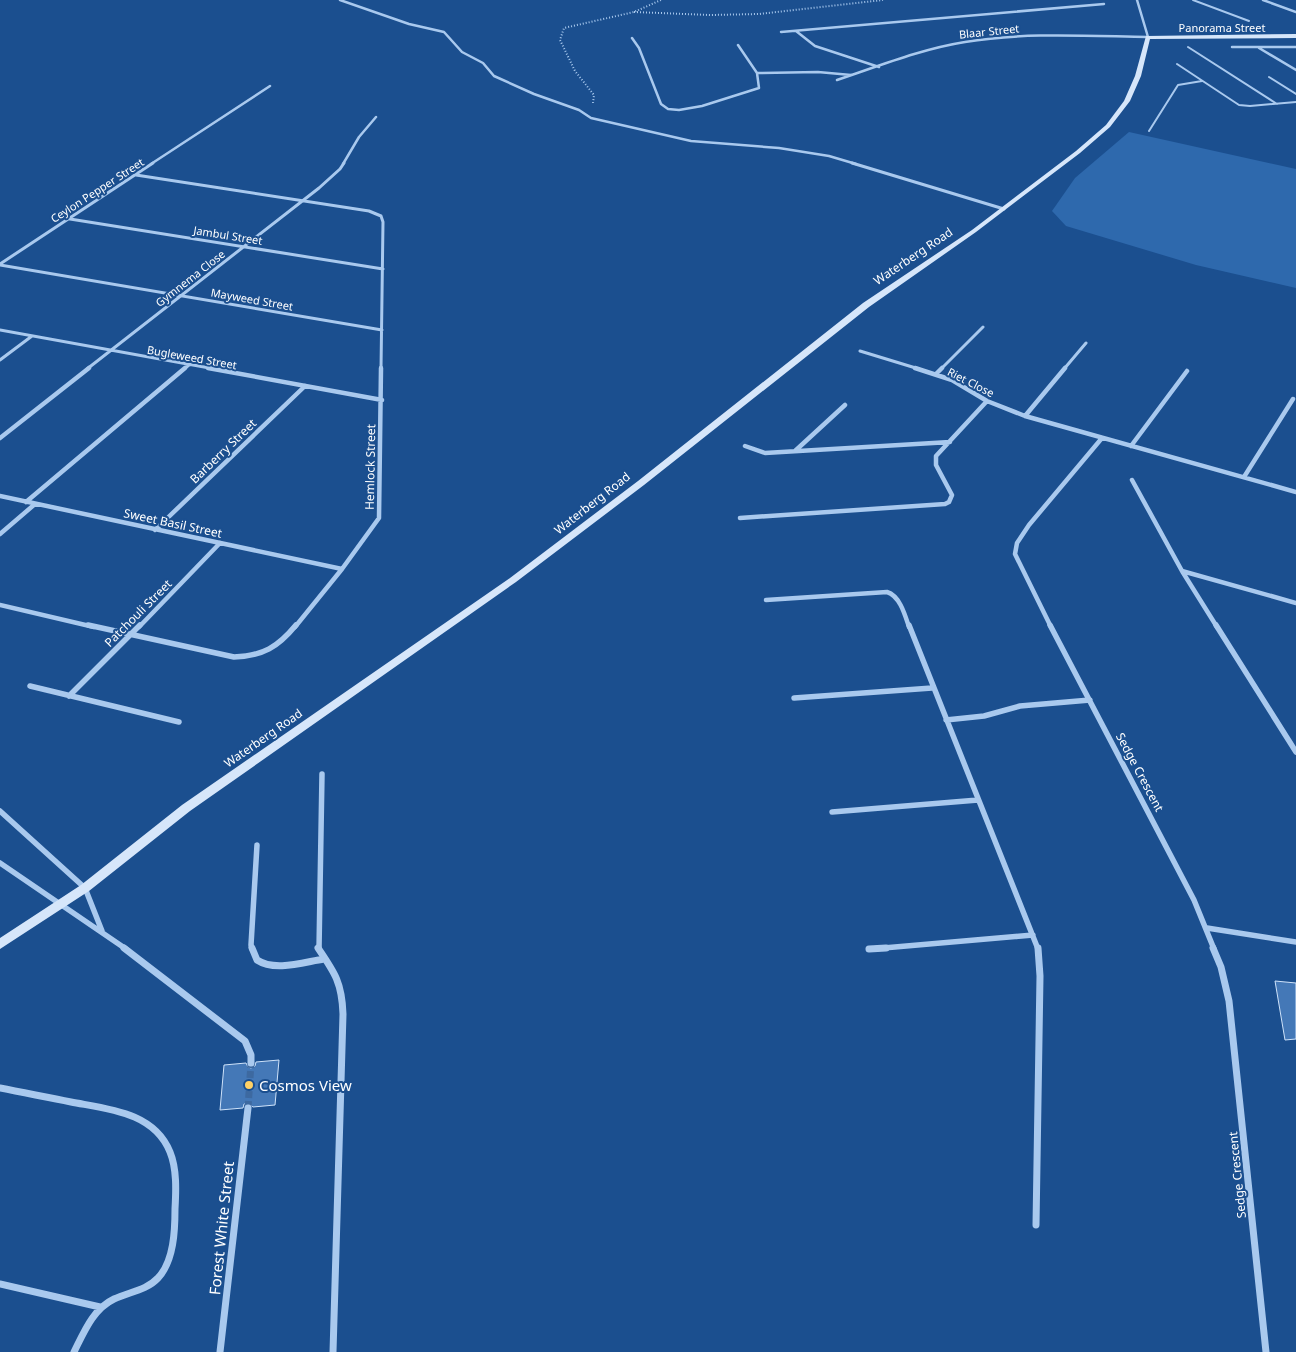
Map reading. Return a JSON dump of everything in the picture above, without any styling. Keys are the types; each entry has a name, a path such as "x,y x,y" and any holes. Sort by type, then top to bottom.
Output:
{"street":[{"path":"340,0 409,24 444,32 462,52 488,67 494,76 534,94 575,108 591,118 692,141 779,148 829,156 1004,209"},
{"path":"1137,0 1148,37"},
{"path":"1263,0 1296,12"},
{"path":"780,32 1104,4"},
{"path":"796,31 815,46 879,67"},
{"name":"Blaar Street","path":"837,80 937,48 987,39 1035,36 1148,37"},
{"name":"Panorama Street","path":"1148,37 1296,36"},
{"name":"Waterberg Road","path":"0,944 60,906 186,808 513,580 641,483 866,305 1004,209 1078,152 1115,118 1127,101 1136,83 1148,37"},
{"path":"632,38 661,104 668,110 685,110 756,89 759,86 757,73 738,45"},
{"path":"1232,47 1296,47"},
{"path":"1258,48 1296,70"},
{"path":"757,73 818,72 854,75"},
{"name":"Ceylon Pepper Street","path":"0,265 270,86"},
{"name":"Gymnema Close","path":"0,438 340,169 360,137 376,118"},
{"name":"Hemlock Street","path":"0,605 226,657 245,658 273,649 284,640 342,569 379,518 383,222 379,214 303,200 136,175"},
{"name":"Jambul Street","path":"70,219 383,269"},
{"name":"Mayweed Street","path":"0,265 382,330"},
{"path":"936,374 982,327"},
{"name":"Bugleweed Street","path":"0,330 382,400"},
{"path":"0,360 32,336"},
{"path":"1025,416 1086,344"},
{"name":"Riet Close","path":"860,351 952,380 987,401 1025,416 1102,438"},
{"path":"26,502 188,365"},
{"path":"1131,446 1187,371"},
{"name":"Barberry Street","path":"155,530 305,386"},
{"path":"1244,478 1294,399"},
{"path":"740,518 945,504 949,502 952,496 936,456 987,401"},
{"path":"794,452 845,405"},
{"path":"1102,438 1296,492"},
{"name":"Sedge Crescent","path":"1102,438 1029,525 1015,548 1020,566 1164,841 1207,928 1221,967 1230,1001 1266,1352"},
{"path":"745,446 765,453 950,442"},
{"path":"1132,480 1182,571 1296,752"},
{"name":"Sweet Basil Street","path":"0,496 342,569"},
{"path":"0,534 36,504"},
{"name":"Patchouli Street","path":"68,696 131,635 220,543"},
{"path":"1182,571 1296,603"},
{"path":"766,600 881,592 893,594 902,608 932,688 1038,947 1040,976 1036,1225"},
{"path":"30,686 179,722"},
{"path":"794,698 932,688"},
{"path":"946,720 984,716 1020,706 1090,700"},
{"path":"322,774 318,947 324,959 335,973 342,992 343,1014 333,1352"},
{"path":"832,812 978,800"},
{"path":"0,811 85,888 102,931"},
{"path":"257,845 252,945 256,959 262,964 271,965 324,959"},
{"path":"0,862 60,906 102,931 220,1020 244,1041 252,1055 251,1062"},
{"path":"1207,928 1296,942"},
{"path":"869,949 1033,935"},
{"path":"0,1088 124,1112 142,1121 160,1135 171,1154 175,1173 176,1201 171,1248 166,1266 160,1276 150,1284 109,1301 100,1307 74,1352"},
{"name":"Forest White Street","path":"220,1352 248,1108"},
{"path":"0,1284 100,1307"}],"lane":[{"path":"1192,0 1249,22"},
{"path":"1188,47 1277,104"},
{"path":"1177,64 1239,105 1250,106 1296,102"},
{"path":"1270,77 1296,94"},
{"path":"1149,131 1178,85 1202,81"}],"path":[{"path":"591,118 594,95 575,71 560,40 564,28 634,12 661,0"},
{"path":"634,12 710,15 759,14 883,0"}],"shaded area":[{"path":"1129,132 1296,169 1296,288 1196,265 1066,226 1052,211 1075,178"}],"building":[{"path":"1275,981 1296,983 1296,1039 1285,1040"},
{"name":"Cosmos View","path":"279,1060 275,1105 253,1107 248,1103 244,1104 243,1108 220,1110 224,1065 246,1063 251,1068 255,1066 256,1062"}],"tunnel":[{"path":"248,1108 251,1063"}],"place":[{"name":"Cosmos View","path":"249,1085"}]}
